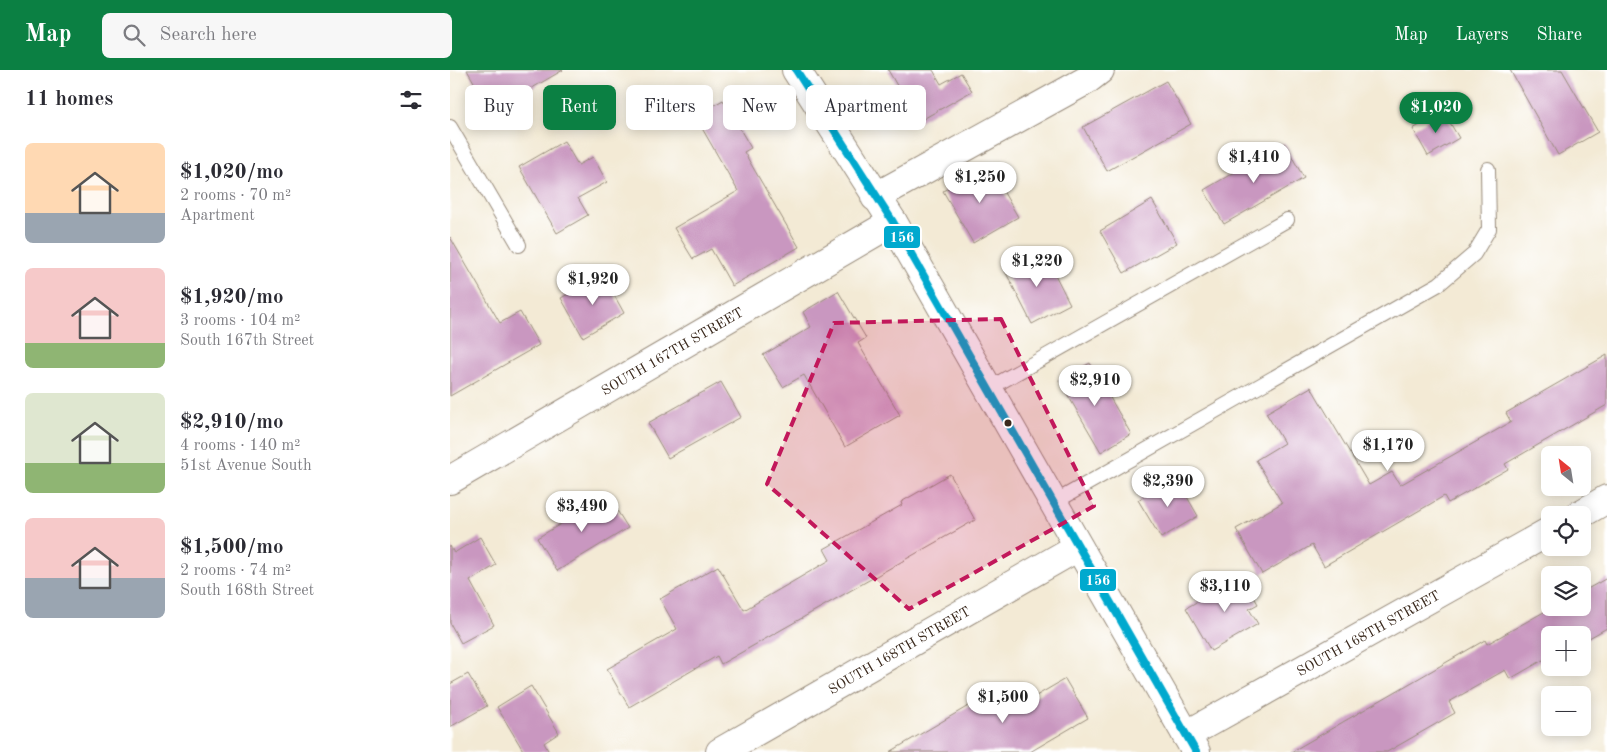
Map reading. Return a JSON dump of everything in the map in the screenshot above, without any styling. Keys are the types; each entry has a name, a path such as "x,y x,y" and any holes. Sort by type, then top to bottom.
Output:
{"street":[{"path":"796,70 893,222 1191,743"},
{"path":"875,196 1087,80 1100,70"},
{"name":"SOUTH 167TH STREET","path":"450,480 893,222"},
{"path":"1591,509 1607,500"},
{"name":"SOUTH 168TH STREET","path":"1191,743 1541,536"},
{"name":"SOUTH 168TH STREET","path":"720,752 1078,547"}],"lane":[{"path":"450,127 519,245"},
{"path":"1052,503 1439,284 1474,254 1489,229 1488,168"},
{"path":"988,389 1287,220"}],"highlighted area":[{"path":"1001,319 1094,506 909,609 767,484 834,323"}],"building":[{"path":"467,70 563,70 533,88 533,85 476,85"},
{"path":"888,70 933,70 941,84 961,73 972,91 926,117 926,85 897,85"},
{"path":"1510,70 1562,70 1598,132 1558,155"},
{"path":"1166,81 1191,124 1107,171 1083,127"},
{"path":"723,100 723,130 740,130 751,148 744,152 799,247 732,286 711,249 693,259 674,228 738,191 703,130 713,130 713,106"},
{"path":"1443,111 1459,138 1428,156 1413,129"},
{"path":"564,141 578,165 593,157 607,182 578,198 588,215 557,233 519,167"},
{"path":"1284,143 1304,178 1224,224 1204,190"},
{"path":"988,165 1018,217 973,243 943,191"},
{"path":"1152,200 1177,243 1124,273 1100,231"},
{"path":"450,237 500,323 520,312 539,345 450,396"},
{"path":"1043,251 1070,304 1032,324 1005,271"},
{"path":"603,275 624,313 583,337 561,298"},
{"path":"838,291 866,338 858,343 900,415 845,447 804,375 783,387 763,355 811,327 803,312"},
{"path":"1607,355 1607,405 1505,464 1508,469 1448,503 1444,496 1324,566 1312,545 1262,574 1236,529 1282,503 1256,460 1284,443 1266,413 1311,387 1369,485 1392,472 1400,485 1511,422 1506,413"},
{"path":"1090,363 1131,434 1101,452 1059,380"},
{"path":"721,382 741,417 668,458 648,423"},
{"path":"950,474 975,520 721,664 717,656 629,707 607,669 677,629 660,599 718,566 744,610 830,560 824,549 902,505 901,502"},
{"path":"1176,478 1198,516 1161,538 1138,500"},
{"path":"608,496 628,528 557,571 537,538"},
{"path":"480,537 496,565 470,581 494,625 461,643 450,623 450,546 454,553"},
{"path":"1242,576 1258,604 1249,609 1258,624 1211,651 1186,608"},
{"path":"1607,578 1607,628 1591,637 1591,626 1541,626 1541,661 1510,679 1505,670 1449,702 1455,713 1387,752 1291,752 1485,640 1487,644 1541,614 1541,616 1591,616 1591,587"},
{"path":"468,674 487,706 450,727 450,684"},
{"path":"1065,679 1088,718 1030,752 890,752 999,688 1012,710"},
{"path":"531,686 559,733 544,743 549,752 524,752 497,707"}],"transit line":[{"name":"156","path":"796,70 893,222 1196,752"}]}
